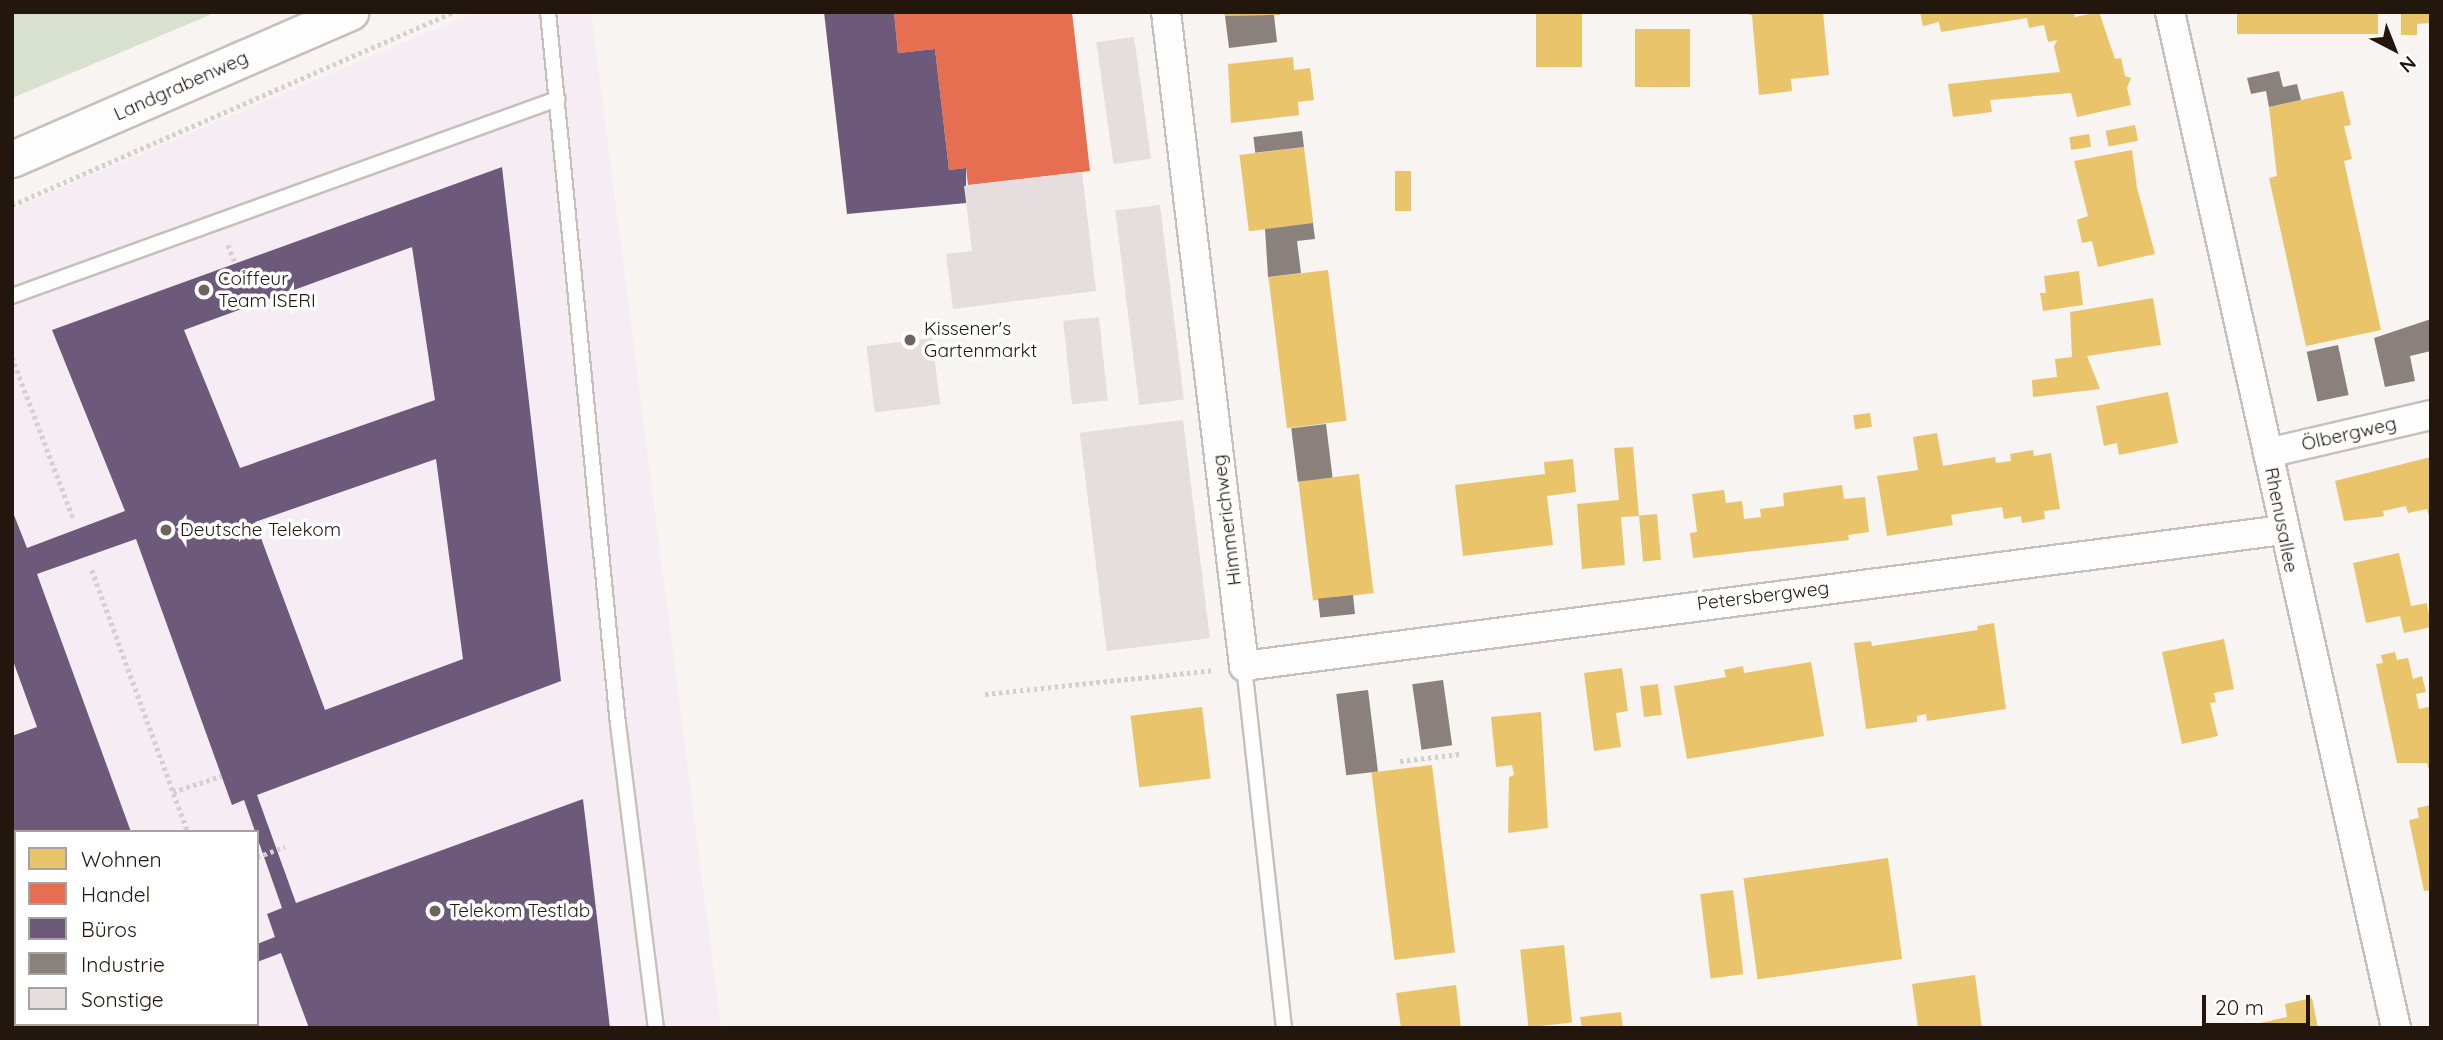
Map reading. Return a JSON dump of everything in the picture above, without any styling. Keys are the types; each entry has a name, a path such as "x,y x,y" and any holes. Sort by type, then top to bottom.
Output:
{"street":[{"name":"Landgrabenweg","path":"12,159 350,12"},
{"name":"Himmerichweg","path":"1166,12 1244,666"},
{"name":"Rhenusallee","path":"2171,12 2268,453 2282,530 2396,1028"},
{"name":"Ölbergweg","path":"2268,453 2431,415"},
{"name":"Petersbergweg","path":"1244,666 2282,530"}],"lane":[{"path":"548,12 618,724 656,1028"},
{"path":"12,296 556,99"},
{"name":"Himmerichweg","path":"1244,666 1284,1028"}],"path":[{"path":"12,205 454,12"},
{"path":"12,357 73,518"},
{"path":"92,570 187,830"},
{"path":"985,694 1244,666"},
{"path":"1400,761 1460,754"},
{"path":"173,792 221,776"},
{"path":"259,856 285,847"}],"shaded area":[{"path":"476,12 591,12 721,1028 12,1028 12,209"}],"green space":[{"path":"12,12 217,12 12,98"}],"building: Wohnen":[{"path":"1223,12 1280,12 1280,15 1225,16"},
{"path":"1536,12 1582,12 1582,67 1536,67"},
{"path":"1738,12 1823,12 1829,75 1791,79 1792,91 1759,95 1752,15"},
{"path":"1920,12 2074,12 2075,17 2099,12 2115,59 2121,58 2125,76 2131,78 2127,88 2131,105 2077,117 2071,93 1990,100 1992,112 1953,117 1948,84 2060,72 2054,47 2057,40 2048,42 2044,25 2029,28 2027,18 1941,32 1939,22 1923,26"},
{"path":"2237,12 2378,12 2378,34 2237,34"},
{"path":"2401,12 2431,12 2431,23 2417,24 2417,35 2401,35"},
{"path":"1635,29 1690,29 1690,87 1635,87"},
{"path":"1293,57 1294,70 1310,68 1314,100 1298,102 1299,115 1231,123 1228,64"},
{"path":"2343,91 2351,125 2344,126 2352,159 2344,161 2381,330 2306,346 2269,178 2277,176 2269,107"},
{"path":"2135,125 2138,141 2109,146 2106,131"},
{"path":"2089,134 2091,147 2071,150 2069,137"},
{"path":"1304,147 1313,223 1249,231 1239,155"},
{"path":"2132,150 2137,188 2155,254 2098,267 2092,241 2082,243 2077,220 2088,216 2074,161"},
{"path":"1395,171 1411,171 1411,211 1395,211"},
{"path":"1328,270 1347,421 1287,428 1268,277"},
{"path":"2079,271 2083,305 2043,311 2040,293 2046,293 2044,276"},
{"path":"2153,298 2161,345 2087,356 2100,389 2033,397 2032,380 2057,377 2055,359 2072,357 2070,312"},
{"path":"2168,392 2178,443 2119,455 2117,443 2104,446 2096,406"},
{"path":"1870,413 1872,427 1855,429 1853,415"},
{"path":"1937,433 1943,466 1995,457 1996,463 2011,461 2010,454 2033,450 2034,456 2051,453 2060,509 2044,511 2045,519 2022,523 2021,516 2004,519 2002,507 1975,511 1951,515 1953,525 1887,536 1877,476 1918,470 1913,437"},
{"path":"1633,447 1639,516 1621,517 1625,565 1582,569 1577,504 1619,500 1614,448"},
{"path":"2431,457 2431,523 2427,509 2408,513 2406,506 2383,511 2384,516 2344,521 2335,481"},
{"path":"1573,459 1576,492 1547,496 1553,545 1463,556 1455,485 1545,474 1544,462"},
{"path":"1359,474 1374,593 1313,601 1298,481"},
{"path":"1842,485 1844,499 1865,497 1869,532 1848,535 1849,540 1693,558 1690,533 1697,532 1692,494 1724,490 1726,503 1742,501 1744,519 1761,517 1760,509 1784,506 1783,493"},
{"path":"1657,514 1661,560 1643,561 1639,516"},
{"path":"2399,553 2411,606 2427,603 2431,627 2404,633 2400,616 2366,623 2353,563"},
{"path":"1994,623 2006,709 1927,721 1926,714 1917,716 1917,722 1866,729 1854,643 1871,641 1872,646 1978,630 1977,626"},
{"path":"2224,639 2234,689 2214,693 2216,702 2210,703 2218,736 2182,744 2162,652"},
{"path":"2395,652 2397,660 2408,658 2413,679 2422,676 2426,692 2416,694 2419,709 2429,707 2431,716 2431,777 2427,763 2397,763 2376,664 2383,663 2381,655"},
{"path":"1811,662 1824,736 1687,759 1674,686 1726,677 1724,670 1743,666 1744,673"},
{"path":"1622,668 1628,711 1616,713 1621,747 1594,751 1584,673"},
{"path":"1658,684 1662,715 1644,717 1640,686"},
{"path":"1202,707 1211,778 1139,787 1131,716"},
{"path":"1541,712 1548,828 1508,833 1509,777 1514,775 1512,765 1496,767 1491,717"},
{"path":"1432,765 1455,953 1394,960 1371,772"},
{"path":"2431,805 2431,890 2424,891 2409,820 2419,818 2417,808"},
{"path":"1888,858 1902,959 1758,979 1743,878"},
{"path":"1733,890 1743,974 1711,978 1700,894"},
{"path":"1564,945 1572,1023 1528,1027 1520,950"},
{"path":"1975,975 1982,1028 1918,1027 1912,984"},
{"path":"1456,985 1461,1028 1401,1028 1396,993"},
{"path":"2312,998 2318,1028 2238,1028 2287,1017 2285,1004"},
{"path":"1621,1012 1623,1028 1582,1028 1580,1017"}],"building: Handel":[{"path":"894,12 1072,12 1090,171 968,185 966,168 949,170 935,49 898,53"}],"building: Büros":[{"path":"824,12 894,12 898,53 935,49 949,170 966,168 966,203 847,214"},
{"name":"Deutsche Telekom","path":"502,167 561,681 257,795 296,903 583,799 610,1028 309,1028 281,953 259,961 259,943 275,937 267,914 282,908 259,843 259,830 255,830 244,800 232,805 136,539 37,574 130,830 14,830 12,877 12,736 37,727 12,658 12,510 27,548 125,511 52,330","holes":["412,247 435,400 240,468 184,330","436,459 463,659 325,710 255,522"]},
{"path":"14,1016 14,1026 203,1028 12,1028"}],"building: Industrie":[{"path":"1274,15 1277,42 1229,48 1225,16"},
{"path":"2279,71 2283,87 2297,84 2301,100 2269,107 2266,91 2251,94 2247,78"},
{"path":"1302,131 1304,147 1255,153 1253,137"},
{"path":"1313,223 1315,239 1297,241 1301,273 1268,277 1265,229"},
{"path":"2431,319 2431,351 2410,356 2415,381 2385,387 2374,338"},
{"path":"2338,345 2349,395 2317,402 2307,352"},
{"path":"1326,424 1333,478 1298,482 1291,428"},
{"path":"1353,595 1355,614 1320,618 1318,599"},
{"path":"1443,680 1452,745 1421,750 1412,684"},
{"path":"1368,690 1378,771 1346,775 1336,694"}],"building: Sonstige":[{"path":"1134,37 1151,159 1113,164 1096,42"},
{"path":"1082,172 1096,291 953,309 946,254 972,251 964,186"},
{"path":"1160,205 1184,400 1139,405 1115,210"},
{"path":"1099,317 1108,401 1072,404 1063,321"},
{"path":"932,338 940,405 875,413 866,346"},
{"path":"1183,420 1210,638 1107,651 1080,433"}],"place":[{"name":"Coiffeur Team ISERI","path":"204,290"},
{"name":"Kissener's Gartenmarkt","path":"910,340"},
{"name":"Deutsche Telekom","path":"166,530"},
{"name":"Telekom Testlab","path":"435,911"}]}
